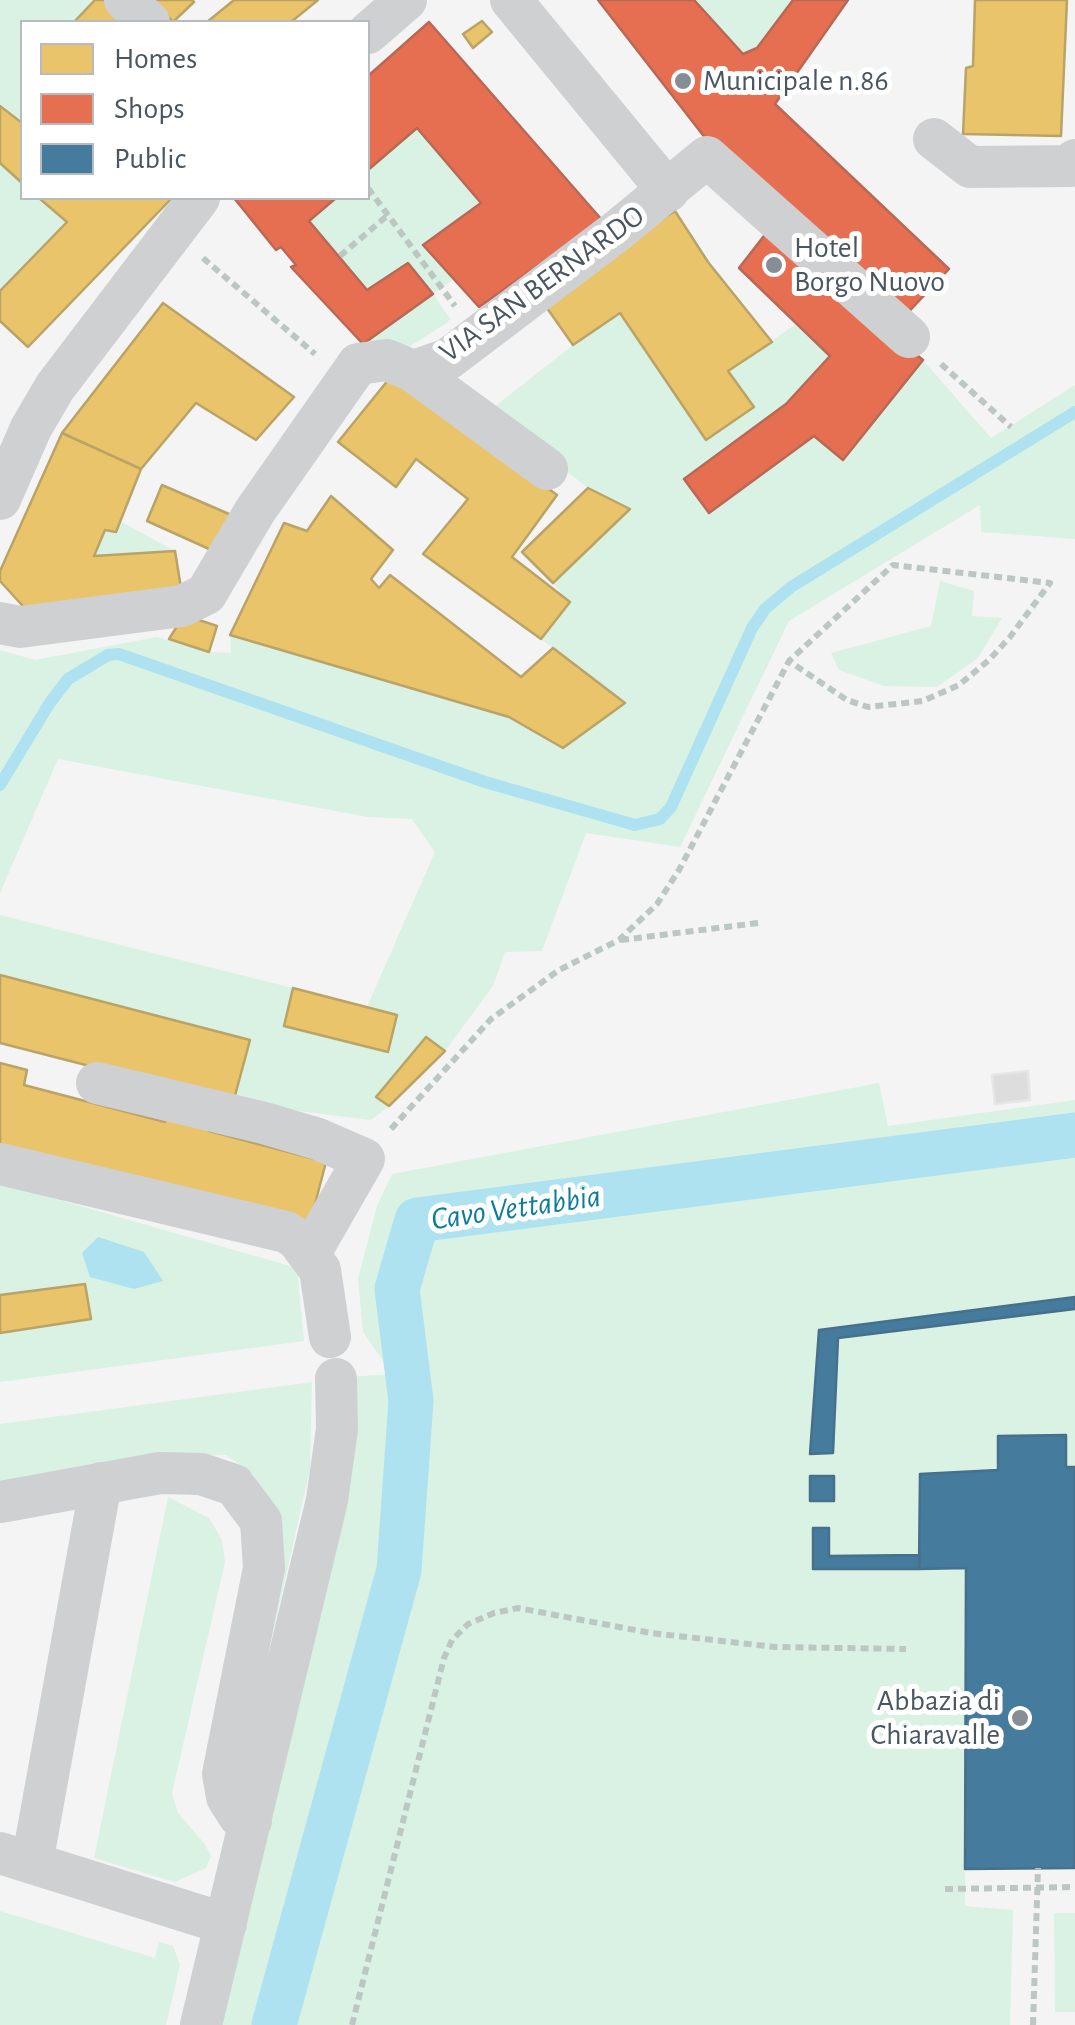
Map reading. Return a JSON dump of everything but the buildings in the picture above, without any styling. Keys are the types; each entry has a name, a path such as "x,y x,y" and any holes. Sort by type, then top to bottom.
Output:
{"street":[{"path":"125,0 147,20"},
{"path":"370,31 406,0"},
{"name":"VIA SAN BERNARDO","path":"511,0 668,191"},
{"path":"934,139 970,166 1070,166 1075,160"},
{"name":"VIA SAN BERNARDO","path":"414,371 448,358 707,157 909,337"},
{"path":"0,499 55,387 198,200"},
{"name":"VIA SAN BERNARDO","path":"0,623 20,627 182,606 206,594 254,510 358,364 386,360 414,371 546,469"},
{"path":"96,1083 318,1138 364,1160 310,1253"},
{"path":"0,1164 286,1232 310,1253 320,1270 330,1337"},
{"path":"201,2025 326,1500 337,1430 336,1379"},
{"path":"0,1502 160,1473 202,1474 234,1485 261,1521 264,1568 223,1774 227,1798 239,1816 252,1821"},
{"path":"101,1483 16,1858 226,1924"}],"path":[{"path":"370,191 477,335"},
{"path":"340,256 388,215"},
{"path":"202,258 346,381"},
{"path":"909,337 1011,427"},
{"path":"364,1160 491,1018 559,970 619,940 657,904 679,870 789,661 893,566 1050,583 989,660 959,685 923,701 868,707 847,700 789,661"},
{"path":"619,940 758,923"},
{"path":"352,2025 444,1658 452,1640 468,1624 518,1608 651,1633 774,1647 906,1650"},
{"path":"1032,2025 1038,1868"},
{"path":"945,1889 1075,1887"}],"green space":[{"path":"0,0 95,0 76,20 20,20 20,121 0,106"},
{"path":"694,0 793,0 757,48 743,54"},
{"path":"417,128 481,203 454,279 433,294 451,320 409,347 363,344 432,294 408,263 367,290 309,221 334,200 370,200 370,168"},
{"path":"0,163 20,181 20,200 41,200 67,222 0,291"},
{"path":"620,313 706,440 754,407 728,371 796,324 830,356 786,404 684,479 709,513 814,436 843,459 923,360 991,438 1075,385 1075,539 981,532 980,505 789,621 680,847 586,833 542,951 505,952 493,986 445,1051 426,1037 376,1097 389,1106 371,1120 233,1103 249,1040 0,975 0,915 293,988 284,1026 388,1052 397,1016 367,1007 435,852 412,819 367,817 58,759 0,893 0,650 35,660 157,637 209,652 231,653 230,635 509,717 563,748 625,703 541,639 569,602 553,583 629,509 588,488 489,411"},
{"path":"120,521 175,551 94,556 105,530"},
{"path":"940,581 974,591 972,616 1002,618 978,658 937,687 884,686 839,670 831,653 931,626"},
{"path":"879,1083 888,1126 1075,1100 1075,1297 819,1331 811,1454 833,1452 838,1338 1075,1309 1075,1467 1066,1467 1065,1435 999,1436 998,1470 920,1474 919,1569 966,1568 965,1906 1013,1910 1010,2025 220,2025 348,1377 392,1374 363,1332 358,1279 377,1206 392,1174"},
{"path":"0,1183 297,1268 304,1341 0,1382 0,1333 90,1319 84,1284 0,1295"},
{"path":"312,1382 310,1469 241,1776 265,1499 254,1475 226,1455 153,1457 0,1484 0,1424"},
{"path":"168,1497 209,1518 222,1540 225,1562 172,1793 178,1813 211,1856 206,1868 175,1882 94,1858"},
{"path":"0,1911 155,1958 159,1942 173,1946 180,1965 166,2025 0,2025"},
{"path":"1054,1913 1075,1913 1075,2012 1055,2012"}],"water":[{"path":"98,1237 144,1252 163,1281 134,1289 90,1277 82,1253"}],"waterway":[{"path":"0,785 68,679 108,655 119,654 485,782 635,825 660,819 671,807 752,628 765,609 791,587 1075,412"},
{"name":"Cavo Vettabbia","path":"274,2025 399,1570 411,1401 397,1289 417,1220 1075,1135"}],"place":[{"name":"Municipale n.86","path":"683,81"},
{"name":"Hotel Borgo Nuovo","path":"774,265"},
{"name":"Abbazia di Chiaravalle","path":"1020,1718"}]}
